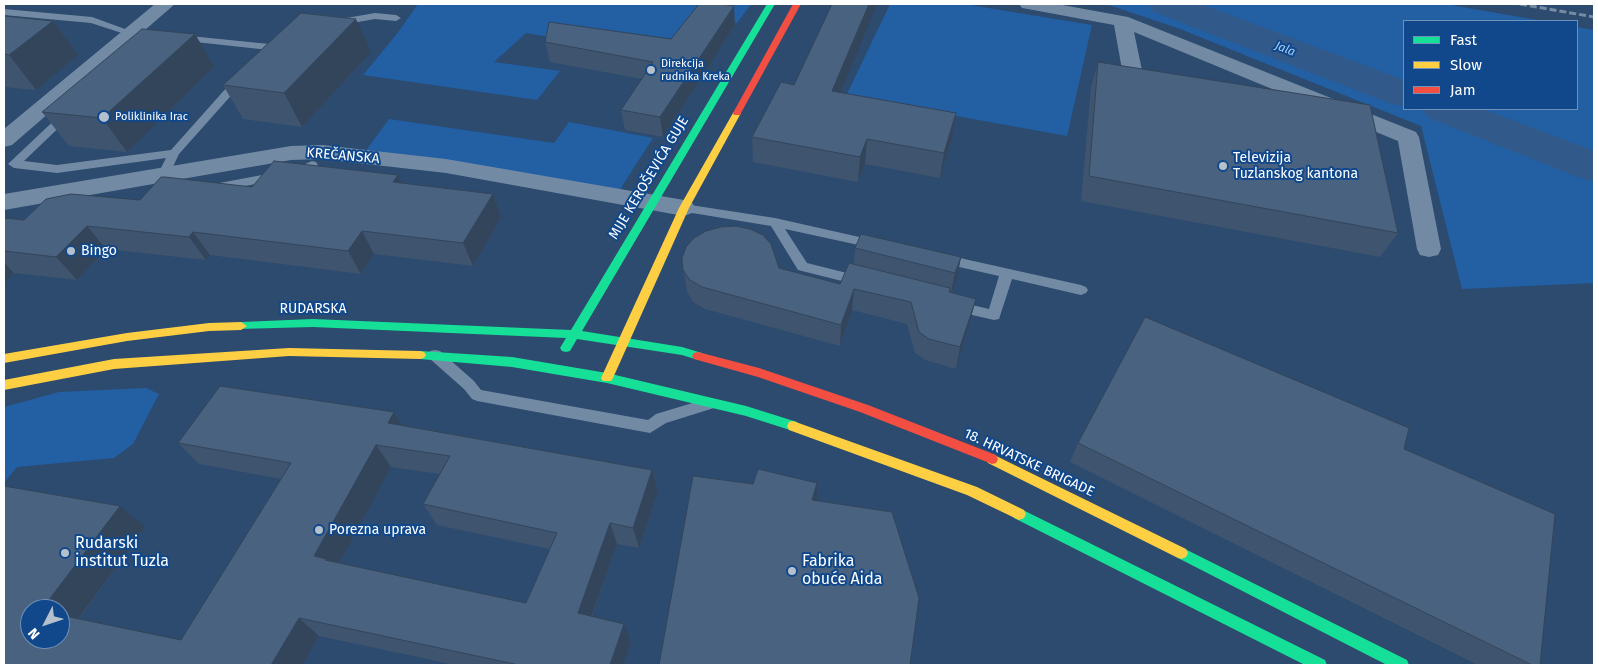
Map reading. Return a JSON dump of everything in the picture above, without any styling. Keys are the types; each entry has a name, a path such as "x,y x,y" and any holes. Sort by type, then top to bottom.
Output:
{"main road":[{"name":"MIJE KEROŠEVIĆA GUJE","path":"555,369 771,4"},
{"path":"607,378 684,208 797,4"},
{"name":"RUDARSKA","path":"4,359 126,338 218,327 313,323 574,334 624,341"},
{"name":"18. HRVATSKE BRIGADE","path":"624,341 682,351 759,373 864,408 987,457 1324,624 1402,665"},
{"path":"4,384 114,364 290,352 435,355 512,362 607,378 716,402 843,443 972,491 1320,665"}],"street":[{"path":"8,132 166,4"},
{"path":"1028,4 1122,21 1408,137 1429,249"},
{"path":"1122,21 1133,76"},
{"name":"KREČANSKA","path":"4,202 291,153 322,152 446,166 684,208"}],"lane":[{"path":"4,12 92,20 131,33"},
{"path":"324,27 339,21 375,16 396,18"},
{"path":"172,37 270,48"},
{"path":"164,174 174,153 250,68"},
{"path":"72,110 14,164 57,169 174,153"},
{"path":"199,191 296,172 312,164"},
{"path":"684,208 775,222 890,248"},
{"path":"775,222 803,267 877,286"},
{"path":"929,256 1081,290"},
{"path":"939,302 994,315 1007,274"},
{"path":"435,355 470,385 477,395 650,427 661,418 716,402"}],"shaded area":[{"path":"418,4 751,4 737,23 692,15 655,56 526,33 494,62 560,71 537,100 363,75 396,35"},
{"path":"890,4 964,4 1092,25 1067,136 846,96"},
{"path":"1106,4 1445,4 1537,20 1403,20 1403,110 1578,110 1578,27 1594,30 1594,283 1462,289 1421,126 1180,29"},
{"path":"389,119 554,143 569,122 653,138 619,191 365,152"},
{"path":"146,388 159,394 133,444 114,458 17,467 4,483 4,407 59,392"}],"building":[{"path":"699,4 734,6 660,117 621,110 653,62 545,42 549,22 671,39"},
{"path":"832,4 869,4 832,91 956,113 944,153 867,139 860,157 752,137 781,82 794,85"},
{"path":"301,13 356,19 284,93 223,85"},
{"path":"4,16 53,21 9,55 4,54"},
{"path":"142,29 195,34 102,118 42,112"},
{"name":"Televizija Tuzlanskog kantona","path":"1098,62 1370,105 1398,233 1089,176"},
{"path":"274,161 398,175 393,182 493,194 463,243 362,231 348,251 193,232 189,237 87,226 56,257 4,251 4,218 24,220 46,199 71,194 140,200 161,177 252,187"},
{"path":"736,226 750,229 763,235 771,244 779,268 840,284 849,263 950,288 949,292 976,299 960,347 929,339 919,332 911,302 854,289 841,325 702,287 690,280 683,270 682,258 686,247 694,238 706,231"},
{"path":"861,234 961,257 955,273 855,248"},
{"path":"1145,317 1409,428 1404,449 1555,514 1540,665 1532,665 1078,443"},
{"path":"220,386 394,412 388,423 652,470 633,528 610,523 578,613 624,624 610,665 519,665 299,618 271,665 4,665 4,486 120,506 50,599 20,599 20,649 70,649 70,617 181,640 291,463 178,443","holes":["376,445 450,456 423,504 557,533 526,603 325,560 314,556"]},
{"name":"Fabrika obuće Aida","path":"758,469 817,483 812,500 892,512 919,598 910,665 659,665 693,476 753,484"}],"waterway":[{"name":"Jala","path":"1167,4 1403,94"},
{"name":"Jala","path":"1447,110 1594,167"}],"railway":[{"path":"1520,4 1594,17"}],"traffic: fast":[{"path":"566,348 771,4"},
{"path":"241,326 313,323 573,334 682,351 698,356"},
{"path":"420,355 512,362 607,378 746,411 793,426"},
{"path":"1019,514 1320,665"},
{"path":"1181,553 1402,665"}],"traffic: slow":[{"path":"607,378 684,208 737,113"},
{"path":"4,359 127,337 209,327 241,326"},
{"path":"4,385 114,364 289,352 420,355"},
{"path":"793,426 972,491 1019,514"},
{"path":"992,459 1181,553"}],"traffic: jam":[{"path":"737,113 797,4"},
{"path":"698,356 759,373 864,408 992,459"}],"place":[{"name":"Direkcija rudnika Kreka","path":"651,70"},
{"name":"Poliklinika Irac","path":"104,117"},
{"name":"Televizija Tuzlanskog kantona","path":"1223,166"},
{"name":"Bingo","path":"71,251"},
{"name":"Porezna uprava","path":"319,530"},
{"name":"Rudarski institut Tuzla","path":"65,553"},
{"name":"Fabrika obuće Aida","path":"792,571"}]}
